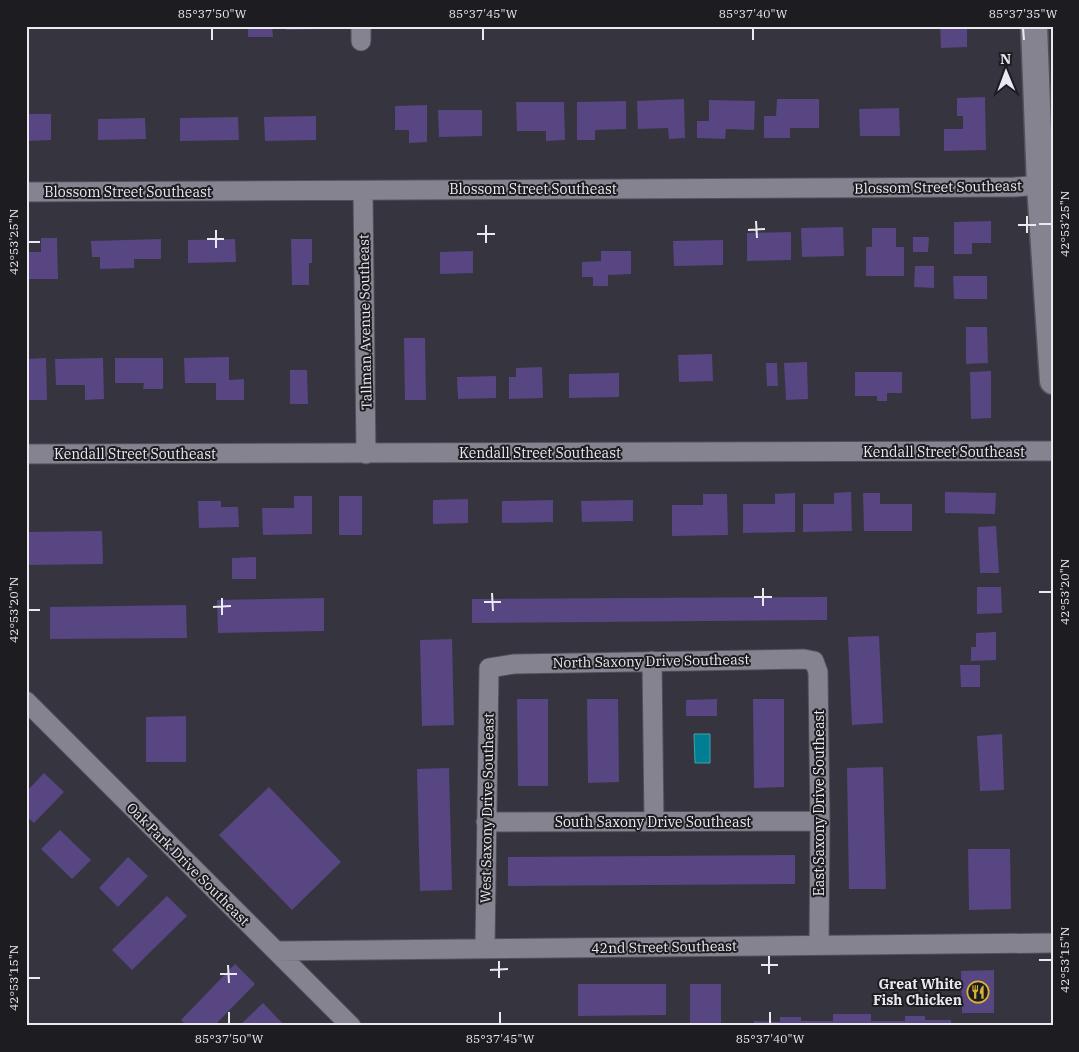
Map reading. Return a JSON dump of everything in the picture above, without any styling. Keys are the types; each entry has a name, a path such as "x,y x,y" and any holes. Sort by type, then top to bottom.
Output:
{"main road":[{"path":"1034,26 1040,185 1053,381"}],"street":[{"name":"Blossom Street Southeast","path":"26,192 1014,188 1040,185"},
{"name":"Tallman Avenue Southeast","path":"363,191 366,454"},
{"name":"Kendall Street Southeast","path":"26,454 1053,451"},
{"name":"North Saxony Drive Southeast","path":"489,668 514,664 652,661 804,658 814,661"},
{"path":"652,661 654,822"},
{"name":"East Saxony Drive Southeast","path":"814,661 818,672 819,945"},
{"name":"West Saxony Drive Southeast","path":"485,948 489,668"},
{"name":"Oak Park Drive Southeast","path":"26,701 351,1026"},
{"name":"South Saxony Drive Southeast","path":"486,822 820,821"},
{"name":"42nd Street Southeast","path":"276,951 1053,943"}],"water":[{"path":"694,734 710,734 710,763 695,763"}],"building":[{"path":"248,26 272,26 273,37 248,37"},
{"path":"286,26 325,26 325,29 286,30"},
{"path":"940,26 967,26 967,47 941,48"},
{"path":"985,97 986,150 944,151 944,129 963,129 963,116 957,116 957,98"},
{"path":"684,99 685,138 669,139 668,128 638,129 637,101"},
{"path":"777,99 819,99 819,128 790,128 790,138 764,138 764,116 776,116"},
{"path":"709,100 755,101 754,130 726,129 725,139 697,138 697,121 709,121"},
{"path":"626,101 626,129 595,130 595,140 577,140 577,102"},
{"path":"516,102 564,102 565,140 546,141 546,131 517,131"},
{"path":"427,105 427,142 409,143 409,130 395,130 395,106"},
{"path":"899,108 900,136 860,136 859,109"},
{"path":"438,110 482,110 482,136 439,137"},
{"path":"26,114 51,114 51,140 26,141"},
{"path":"316,116 316,140 265,141 264,117"},
{"path":"238,117 239,140 180,141 180,118"},
{"path":"145,118 146,139 98,140 98,119"},
{"path":"991,221 991,243 972,243 972,254 954,254 954,222"},
{"path":"843,227 844,256 802,257 801,228"},
{"path":"872,228 896,228 896,247 904,247 904,276 866,276 866,247 872,247"},
{"path":"791,232 791,260 747,261 747,233"},
{"path":"913,237 929,237 928,252 913,252"},
{"path":"41,238 57,238 58,279 26,279 26,252 41,252"},
{"path":"161,239 161,259 134,259 134,268 100,269 100,257 92,257 91,241"},
{"path":"235,239 236,262 188,263 188,240"},
{"path":"291,239 312,239 312,263 309,263 309,285 292,285"},
{"path":"723,240 723,265 674,266 673,241"},
{"path":"473,251 473,273 440,274 440,252"},
{"path":"601,251 631,251 631,274 608,275 608,286 593,286 593,277 582,277 582,262 601,261"},
{"path":"915,266 934,266 934,288 914,287"},
{"path":"953,276 987,276 987,299 954,299"},
{"path":"966,327 987,327 988,363 966,364"},
{"path":"404,338 425,338 426,400 405,400"},
{"path":"712,354 713,381 679,382 678,355"},
{"path":"229,357 229,380 244,379 244,400 216,400 216,383 185,383 184,358"},
{"path":"46,358 47,400 26,400 26,359"},
{"path":"103,358 104,399 85,400 85,385 56,385 55,359"},
{"path":"115,358 163,358 163,389 143,389 144,383 115,383"},
{"path":"807,362 808,399 786,400 784,363"},
{"path":"766,363 777,363 778,386 767,386"},
{"path":"542,367 543,398 509,399 509,377 516,377 516,368"},
{"path":"290,370 307,370 308,404 290,404"},
{"path":"991,371 991,418 971,419 970,372"},
{"path":"855,372 902,372 902,393 887,393 887,401 877,401 877,396 855,396"},
{"path":"619,373 619,397 569,398 569,374"},
{"path":"496,376 496,398 458,399 457,377"},
{"path":"851,492 852,531 803,532 803,504 834,504 834,493"},
{"path":"945,492 996,493 995,514 945,513"},
{"path":"795,493 795,532 743,533 743,504 775,504 775,494"},
{"path":"863,493 880,493 880,504 912,504 912,531 864,531"},
{"path":"703,494 727,494 728,535 672,536 672,505 703,505"},
{"path":"294,496 312,496 312,534 263,535 262,508 294,508"},
{"path":"339,496 362,496 362,535 339,535"},
{"path":"468,499 468,523 433,524 433,500"},
{"path":"553,500 553,522 502,523 502,501"},
{"path":"633,500 633,521 582,522 581,501"},
{"path":"198,501 221,501 221,507 238,507 239,527 199,528"},
{"path":"996,526 999,573 980,573 978,527"},
{"path":"102,531 103,564 26,565 26,532"},
{"path":"256,557 256,579 232,579 232,558"},
{"path":"977,587 1001,587 1002,613 977,614"},
{"path":"827,597 827,620 472,623 472,599"},
{"path":"324,598 324,631 218,633 217,600"},
{"path":"186,605 187,638 50,639 50,607"},
{"path":"996,632 996,660 971,661 971,647 976,647 976,633"},
{"path":"879,636 883,723 852,725 848,637"},
{"path":"452,639 454,725 422,726 420,640"},
{"path":"960,665 980,665 980,687 961,687"},
{"path":"517,699 548,699 548,786 518,786"},
{"path":"587,699 618,699 619,782 588,783"},
{"path":"717,699 717,716 686,716 686,700"},
{"path":"753,699 784,699 784,787 754,788"},
{"path":"186,716 186,762 146,762 146,717"},
{"path":"1002,734 1004,790 980,791 977,736"},
{"path":"883,767 886,889 849,889 847,768"},
{"path":"449,768 452,890 420,891 417,769"},
{"path":"44,773 64,792 34,823 26,816 26,792"},
{"path":"269,787 341,862 292,910 219,835"},
{"path":"60,830 91,860 72,879 41,849"},
{"path":"968,849 1010,849 1011,909 969,910"},
{"path":"795,855 795,884 508,886 508,857"},
{"path":"128,857 148,876 118,907 99,888"},
{"path":"167,896 187,916 132,970 112,950"},
{"path":"235,964 255,984 214,1026 187,1026 181,1020"},
{"name":"Great White Fish Chicken","path":"994,970 994,1013 962,1013 961,971"},
{"path":"578,984 666,984 666,1015 578,1016"},
{"path":"690,984 721,984 721,1026 690,1026"},
{"path":"263,1003 285,1026 243,1026 241,1024"},
{"path":"833,1014 871,1014 871,1021 905,1021 905,1016 925,1016 925,1020 951,1020 951,1026 754,1026 754,1021 780,1022 780,1017 801,1017 801,1021 833,1021"}],"place":[{"name":"Great White Fish Chicken","path":"978,992"}]}
